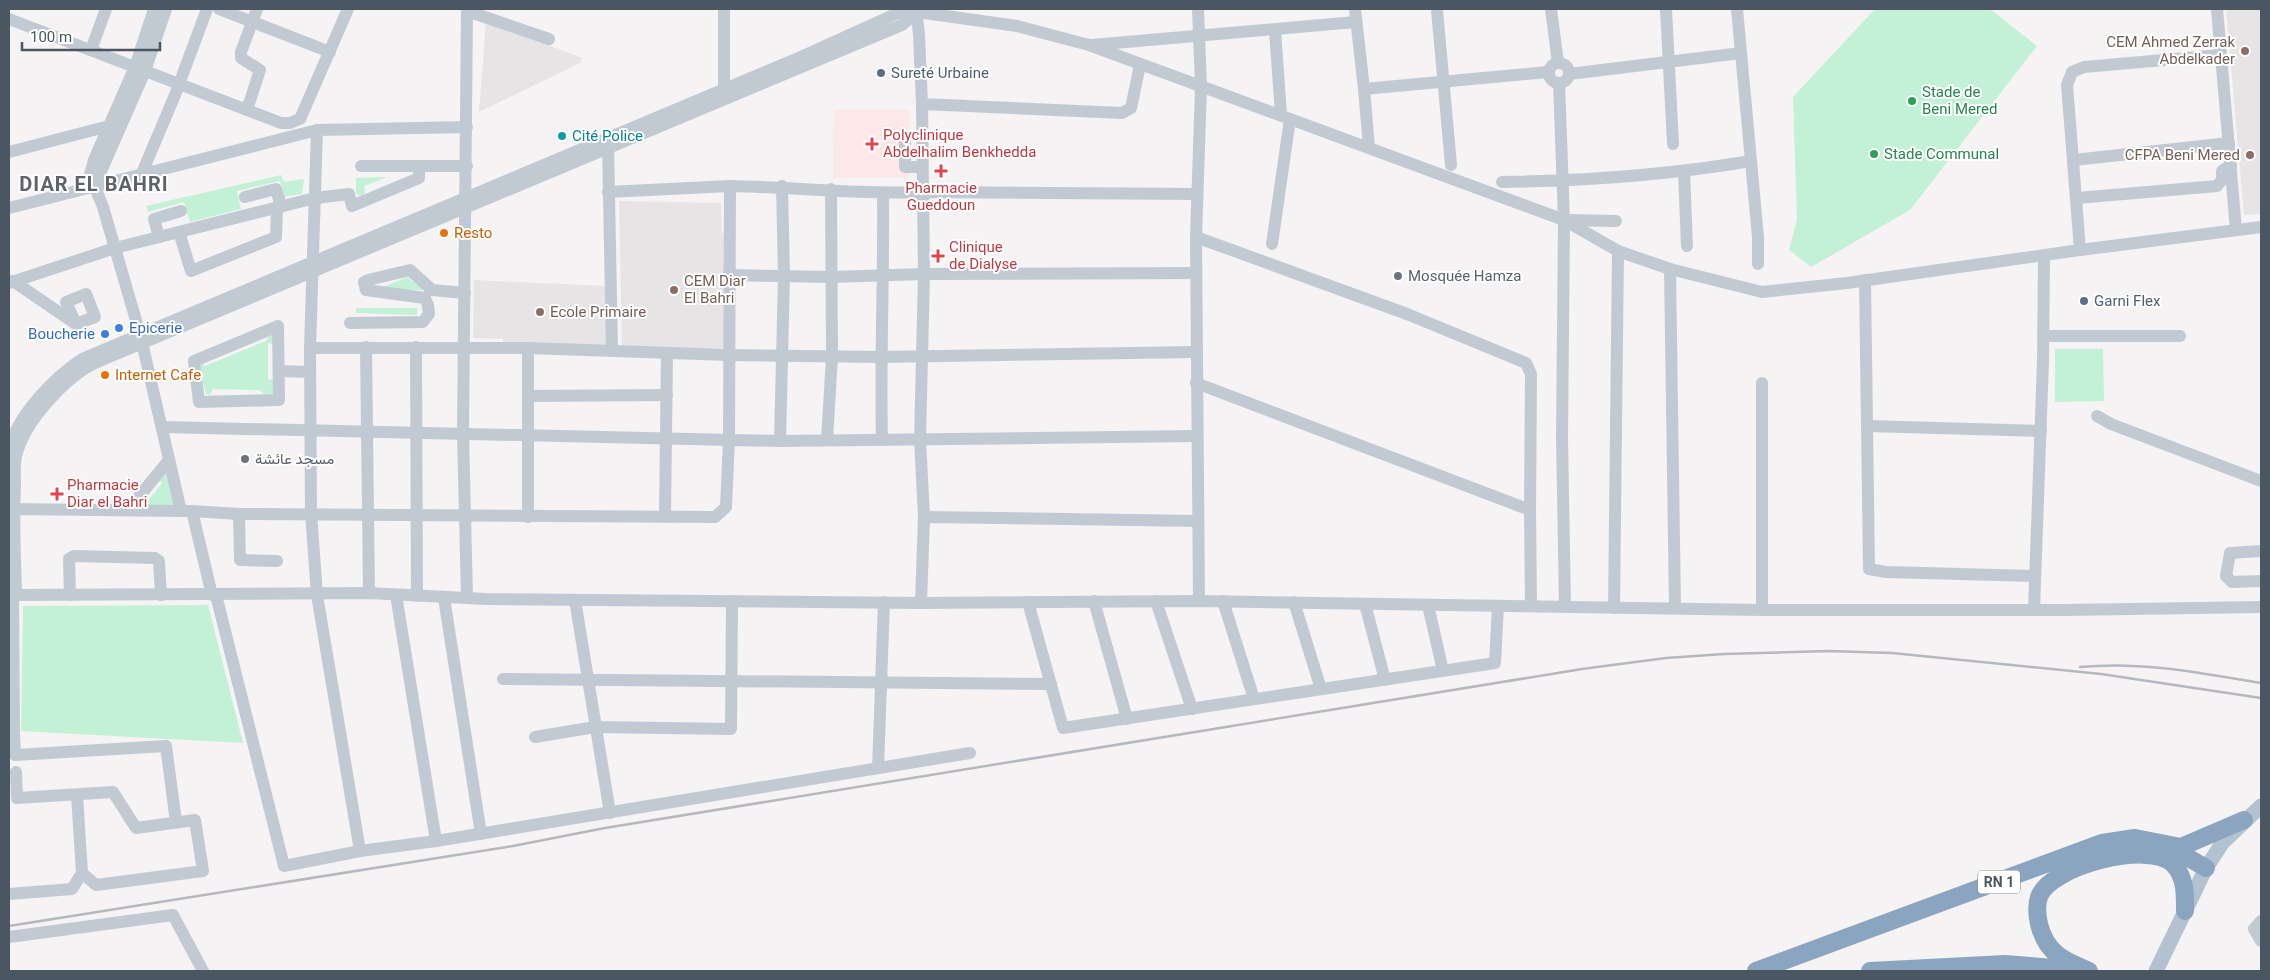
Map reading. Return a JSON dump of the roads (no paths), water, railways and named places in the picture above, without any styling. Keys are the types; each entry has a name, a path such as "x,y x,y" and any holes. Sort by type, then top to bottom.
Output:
{"highway":[{"name":"RN 1","path":"1756,971 2102,844 2136,838 2181,847 2244,820"},
{"path":"2164,844 2202,876"},
{"path":"2091,971 2058,955 2042,938 2036,914 2039,896 2053,880 2073,870 2117,856 2138,853 2160,856 2173,864 2202,876"},
{"path":"2173,864 2182,876 2185,889 2185,911"},
{"path":"1870,971 2005,964 2091,971"}],"main road":[{"name":"RN 1","path":"2156,971 2202,876 2224,842 2244,820 2261,806"}],"street":[{"path":"92,50 106,9"},
{"path":"154,9 140,69 109,126 94,160 90,175 115,248 141,339 170,460 214,595 284,866 360,851 481,834 970,753"},
{"path":"95,185 140,69 166,9"},
{"path":"142,173 180,83 207,9"},
{"path":"219,9 330,52"},
{"path":"247,110 260,70 241,58 241,52 257,9"},
{"path":"9,20 180,83 281,123 290,123 300,119 348,9"},
{"path":"722,9 724,89"},
{"path":"1198,9 1200,87 1196,237 1196,436 1199,601"},
{"path":"1355,9 1369,147"},
{"path":"1552,9 1558,63"},
{"path":"1666,9 1673,144"},
{"path":"1737,9 1758,237 1758,264"},
{"path":"2217,9 2236,230"},
{"path":"467,598 463,434 468,10 549,39"},
{"path":"916,10 922,104 924,274 920,439 924,517 920,603"},
{"path":"10,594 16,590 11,509 18,448 45,406 64,384 86,367 141,339 466,202 902,25 916,10"},
{"path":"608,143 724,89 802,57 898,13 916,10 1017,26 1088,45 1564,220 1618,251 1670,269 1762,292 2261,227"},
{"path":"1437,10 1451,165"},
{"path":"1088,45 1199,37 1356,22"},
{"path":"1272,244 1286,117 1275,30"},
{"path":"1569,74 1741,53"},
{"path":"2080,250 2067,85 2072,72 2084,67 2221,55"},
{"path":"1558,63 1565,65 1569,74 1565,81 1559,83 1552,82 1548,72 1550,67 1558,63"},
{"path":"922,104 1122,113 1131,108 1140,65"},
{"path":"1364,89 1548,72"},
{"path":"1559,83 1564,220 1562,438 1565,606"},
{"path":"9,152 109,126"},
{"path":"9,208 317,130 467,127"},
{"path":"317,130 310,348 311,514 317,595 360,851"},
{"path":"905,137 905,167 922,167"},
{"path":"608,143 612,351"},
{"path":"2074,160 2229,143"},
{"path":"1502,182 1562,181 1684,172 1750,162"},
{"path":"2077,198 2217,186 2222,180 2222,171 2231,165"},
{"path":"361,166 467,166"},
{"path":"11,282 115,248 315,198 348,194 352,206 419,178 419,166"},
{"path":"1684,172 1687,246"},
{"path":"608,192 730,186 782,186 883,194 923,192 1197,194"},
{"path":"11,509 186,511 239,514 715,517 726,508 729,440 730,186"},
{"path":"780,441 784,276 782,186"},
{"path":"179,232 190,271 276,237 279,207 276,189 245,197"},
{"path":"827,440 832,357 831,189"},
{"path":"882,440 880,357 884,276 883,194"},
{"path":"159,237 154,219 180,211"},
{"path":"1564,220 1616,221"},
{"path":"1196,237 1407,314 1526,363 1531,374 1531,606"},
{"path":"1614,608 1618,251"},
{"path":"2034,610 2044,255"},
{"path":"1670,269 1675,608"},
{"path":"729,275 831,277 924,274 1196,273"},
{"path":"1865,280 1869,569 1886,572 2035,576"},
{"path":"11,282 76,324"},
{"path":"350,323 423,322 429,314 428,294 465,293"},
{"path":"278,326 279,371 279,400 199,402 194,361 278,326"},
{"path":"2043,336 2180,336"},
{"path":"9,451 11,442 32,407 70,367 82,358 141,339"},
{"path":"366,347 369,593"},
{"path":"416,347 417,596"},
{"path":"310,348 528,348 729,356 832,357 1196,352"},
{"path":"528,348 529,396 526,436 528,517"},
{"path":"665,517 667,353"},
{"path":"279,371 310,372"},
{"path":"1196,383 1530,510"},
{"path":"1762,383 1762,610"},
{"path":"529,396 667,394"},
{"path":"2097,416 2111,424 2261,481"},
{"path":"1867,426 2040,431"},
{"path":"162,427 310,432 780,441 1196,436"},
{"path":"128,510 170,460"},
{"path":"239,514 240,560 277,561"},
{"path":"924,517 1198,521"},
{"path":"2261,551 2230,553 2226,576 2232,582 2261,581"},
{"path":"70,595 69,559 74,556 156,558 159,561 161,595"},
{"path":"10,594 317,595 369,593 444,598 575,600 920,603 1222,601 1762,610 2034,610 2261,607"},
{"path":"10,594 11,733 16,755 12,772 17,798 113,792 136,828 195,820 203,871 96,885 82,873"},
{"path":"396,595 436,841"},
{"path":"444,598 481,834"},
{"path":"575,600 610,813"},
{"path":"535,737 596,727 731,729 733,683 732,601"},
{"path":"1094,601 1127,718"},
{"path":"1156,601 1192,709"},
{"path":"1222,601 1254,699"},
{"path":"878,768 884,602"},
{"path":"1028,602 1063,728 1495,663 1498,606"},
{"path":"1294,602 1321,689"},
{"path":"1365,604 1385,680"},
{"path":"1428,605 1443,671"},
{"path":"503,679 733,683 1051,684"},
{"path":"16,755 166,746 176,822"},
{"path":"9,894 72,889 82,873 77,795"},
{"path":"9,937 173,915 203,971"},
{"path":"2261,921 2254,929 2261,941"}],"railway":[{"path":"9,926 513,846 605,828 1582,669 1666,658 1828,651 1892,653 2101,674 2261,698"},
{"path":"2080,667 2149,667 2261,683"}],"place":[{"name":"CEM Ahmed Zerrak Abdelkader","path":"2245,51"},
{"name":"Sureté Urbaine","path":"881,73"},
{"name":"Stade de Beni Mered","path":"1912,101"},
{"name":"Cité Police","path":"562,136"},
{"name":"Polyclinique Abdelhalim Benkhedda","path":"872,144"},
{"name":"Stade Communal","path":"1874,154"},
{"name":"CFPA Beni Mered","path":"2250,155"},
{"name":"Pharmacie Gueddoun","path":"941,171"},
{"name":"Resto","path":"444,233"},
{"name":"Clinique de Dialyse","path":"938,256"},
{"name":"Mosquée Hamza","path":"1398,276"},
{"name":"CEM Diar El Bahri","path":"674,290"},
{"name":"Garni Flex","path":"2084,301"},
{"name":"Ecole Primaire","path":"540,312"},
{"name":"Epicerie","path":"119,328"},
{"name":"Boucherie","path":"105,334"},
{"name":"Internet Cafe","path":"105,375"},
{"name":"مسجد عائشة","path":"245,459"},
{"name":"Pharmacie Diar el Bahri","path":"57,494"}],"district":[{"name":"DIAR EL BAHRI","path":"94,184"}]}
